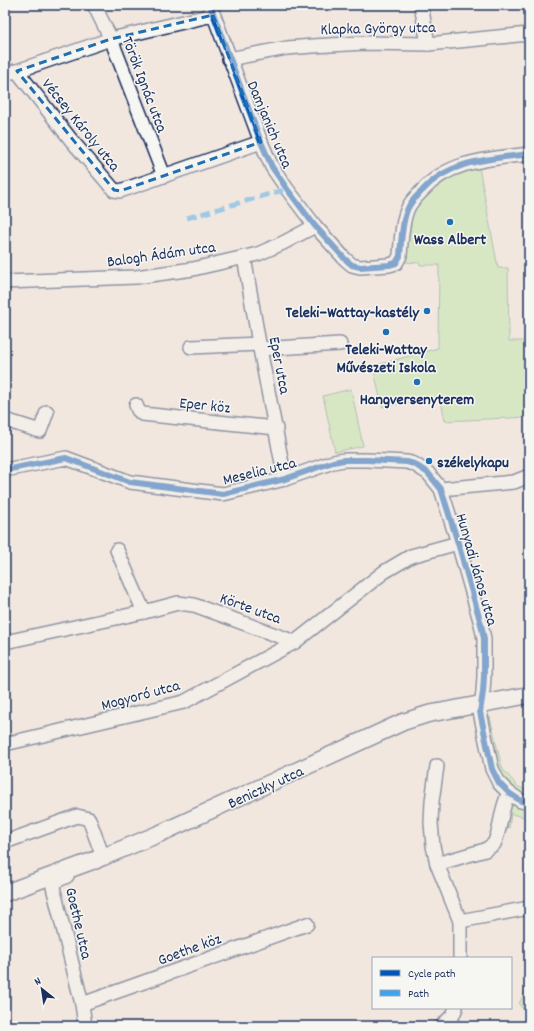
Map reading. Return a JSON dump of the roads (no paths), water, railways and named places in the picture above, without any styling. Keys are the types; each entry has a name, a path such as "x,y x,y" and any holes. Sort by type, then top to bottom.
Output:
{"main road":[{"name":"Beniczky utca","path":"5,893 102,857 220,807 403,722 428,714 529,695"}],"street":[{"name":"Török Ignác utca","path":"94,5 111,39 164,176"},
{"path":"421,5 428,44"},
{"path":"9,72 111,39 211,10"},
{"name":"Damjanich utca","path":"211,10 272,167 315,226 352,265 360,267 381,266 396,263 400,256 408,208 430,183 442,173 452,168 488,159 529,154"},
{"name":"Klapka György utca","path":"229,59 287,48 364,43 428,44 529,34"},
{"name":"Vécsey Károly utca","path":"9,72 114,190 120,191 261,142"},
{"name":"Balogh Ádám utca","path":"5,282 136,277 193,269 271,249 315,226"},
{"name":"Eper utca","path":"244,257 259,347 285,479"},
{"path":"191,348 340,344"},
{"name":"Eper köz","path":"136,405 142,414 276,428"},
{"path":"5,420 40,431 47,412"},
{"name":"Meselia utca","path":"5,470 66,458 130,482 223,494 285,479 333,462 358,459 407,462 423,469 441,489"},
{"path":"441,489 514,482 529,476"},
{"name":"Hunyadi János utca","path":"441,489 479,612 482,631 484,676 481,716 492,769 499,783 509,793"},
{"name":"Körte utca","path":"5,642 144,612 178,603 194,604 296,642 384,572 411,556 458,543"},
{"path":"118,550 144,612"},
{"name":"Mogyoró utca","path":"5,744 184,702 296,642"},
{"path":"437,766 432,801 431,823 433,846 438,864 460,921 460,957"},
{"path":"438,864 485,850 494,844 500,827 504,801 509,793 521,801 529,803"},
{"path":"5,842 77,816 89,819 102,857"},
{"name":"Goethe utca","path":"85,1026 82,1004 53,885 57,880 91,865 102,857"},
{"path":"460,921 529,908"},
{"name":"Goethe köz","path":"82,1004 307,924"},
{"path":"442,1026 453,1015 456,1009"}],"place":[{"name":"Wass Albert","path":"450,222"},
{"name":"Teleki–Wattay-kastély","path":"427,311"},
{"name":"Teleki-Wattay Művészeti Iskola","path":"386,332"},
{"name":"Hangversenyterem","path":"417,382"},
{"name":"székelykapu","path":"429,461"}]}
